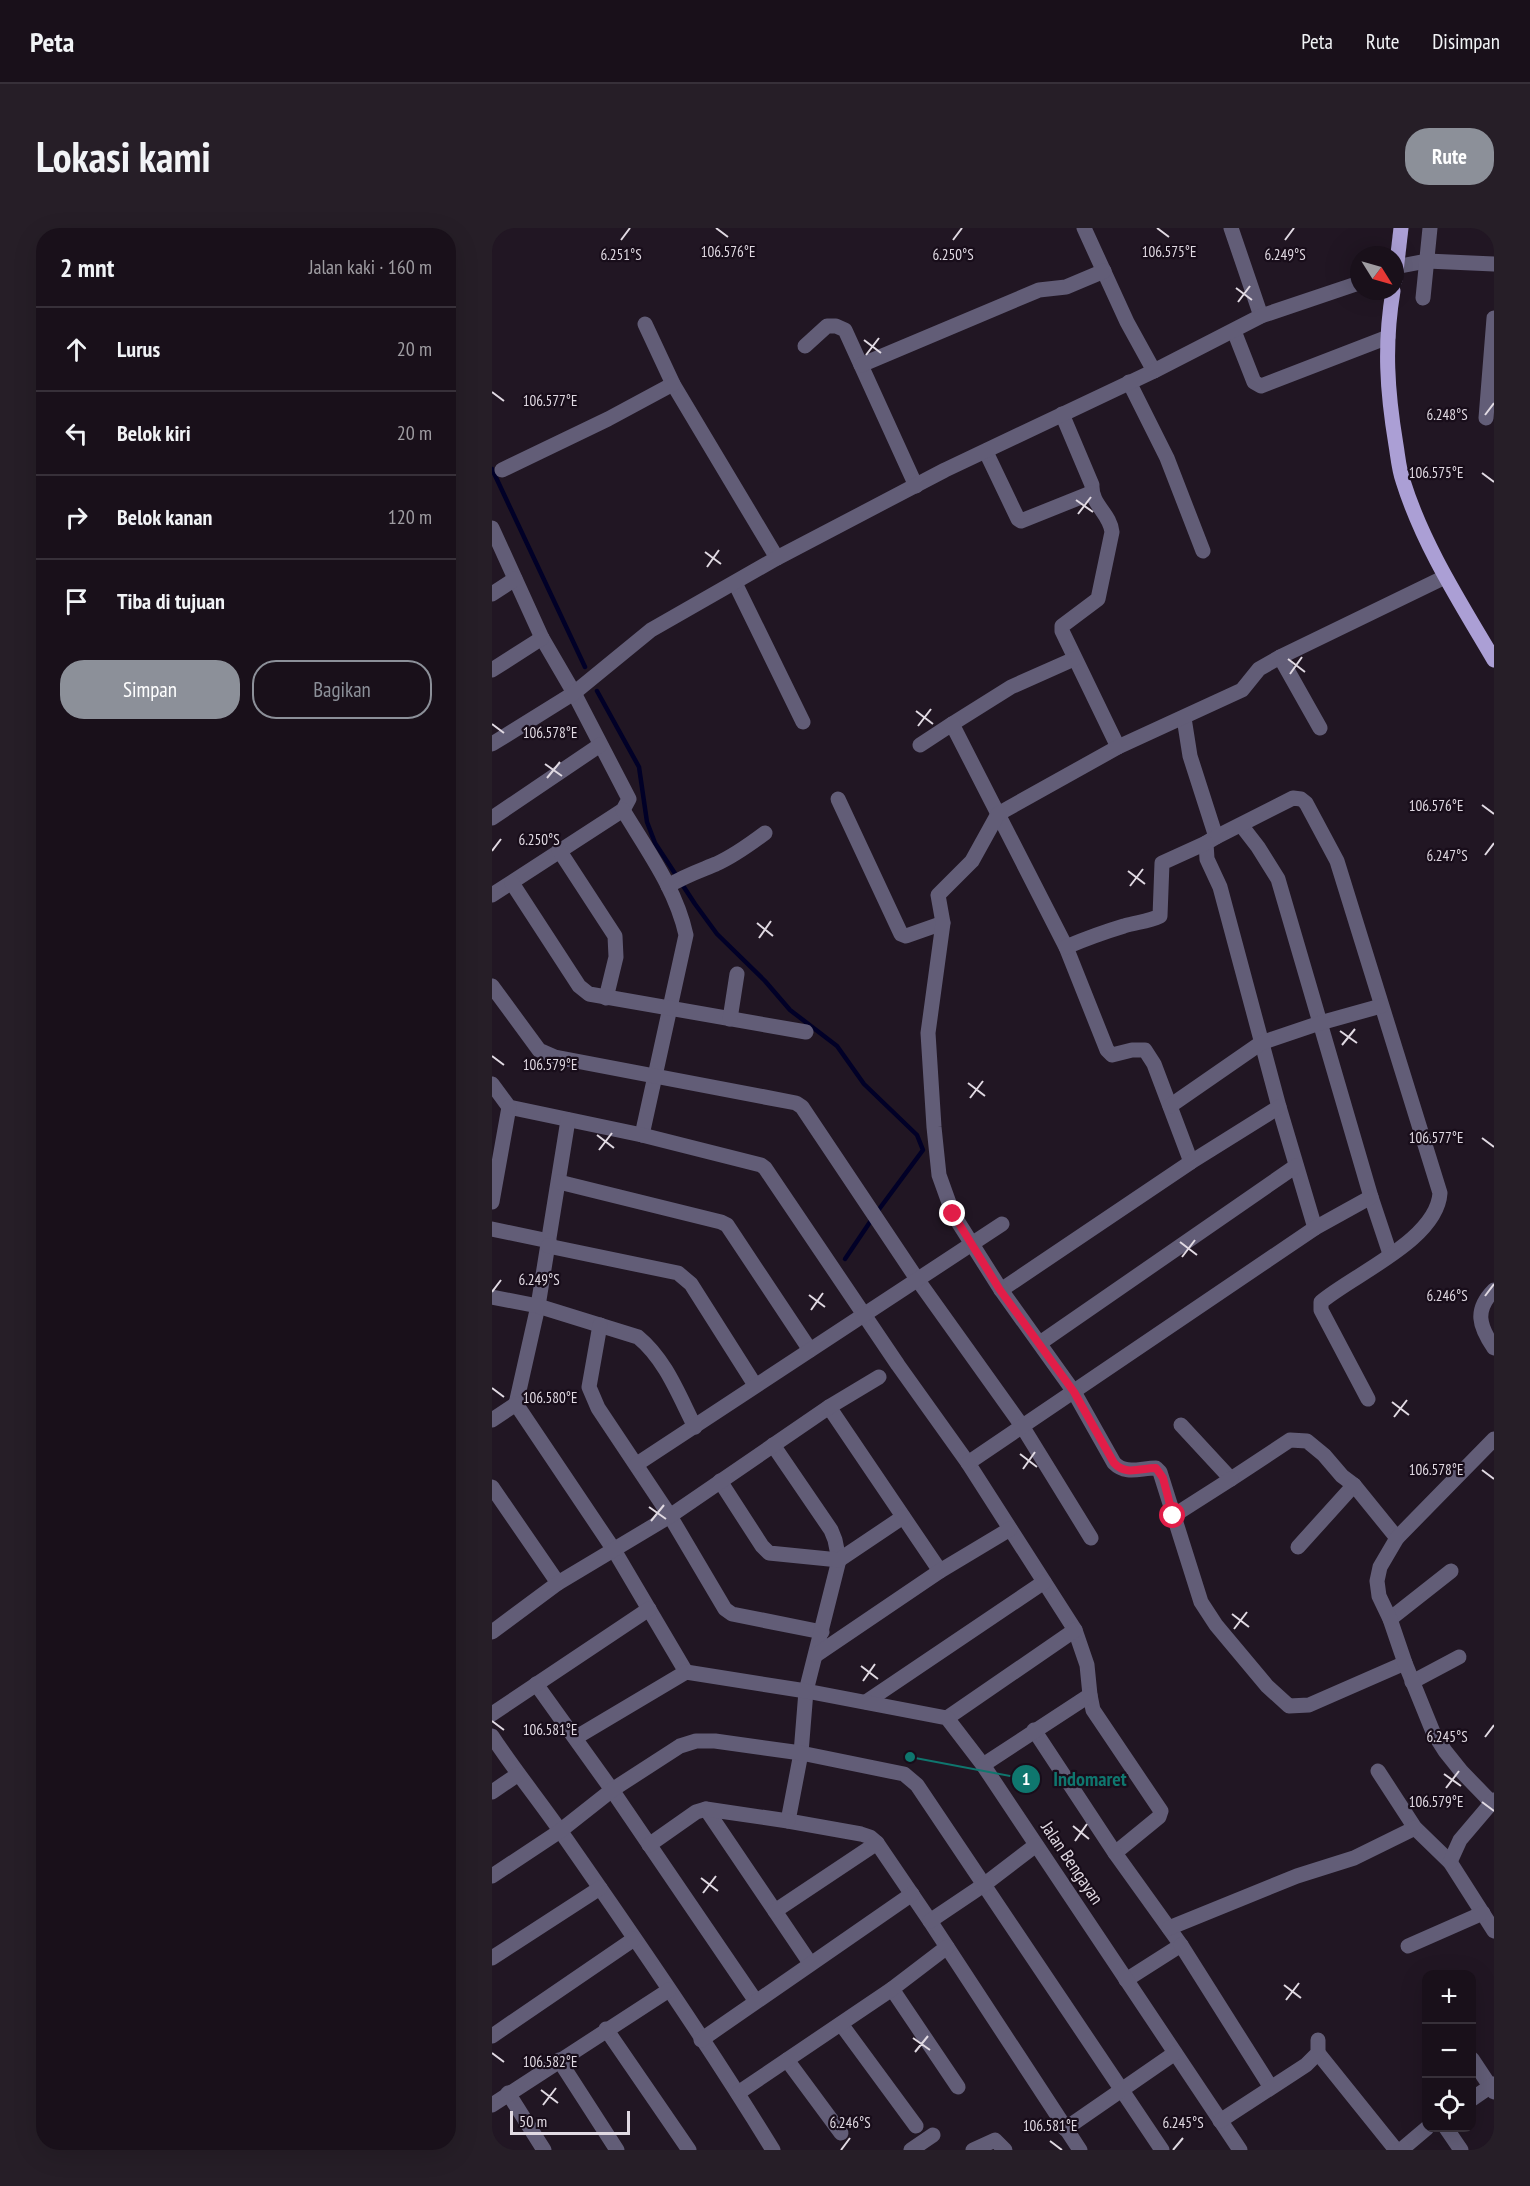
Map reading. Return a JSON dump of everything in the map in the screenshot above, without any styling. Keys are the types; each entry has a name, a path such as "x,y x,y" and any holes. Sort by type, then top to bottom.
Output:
{"main road":[{"path":"1399,246 1401,228"},
{"path":"1392,300 1387,381 1402,480 1418,521 1445,577 1494,660"}],"street":[{"path":"1084,228 1127,322 1154,371"},
{"path":"1231,228 1261,316"},
{"path":"1423,298 1430,228"},
{"path":"1404,268 1427,261 1494,264"},
{"path":"861,365 1039,290 1066,286 1104,270"},
{"path":"492,744 574,693 651,630 777,558 945,470 1154,371 1261,316 1350,286"},
{"path":"1486,418 1494,318"},
{"path":"645,324 673,384 777,558"},
{"path":"805,346 827,326 836,326 845,330 916,486"},
{"path":"1234,331 1254,382 1261,386 1388,338"},
{"path":"1129,382 1167,458 1203,551"},
{"path":"502,470 608,419 673,384"},
{"path":"1062,414 1092,485 1091,492 1099,508 1111,523 1112,532 1098,599 1062,626 1063,636 1118,747"},
{"path":"986,452 1017,519 1021,521 1091,492"},
{"path":"492,528 542,638 574,693 628,799 623,810 492,895"},
{"path":"1405,1664 1308,1705 1289,1706 1267,1686 1216,1624 1201,1602 1160,1472 1156,1468 1128,1471 1120,1469 1114,1463 1074,1392 1000,1290 953,1214 939,1175 928,1033 943,923 938,895 972,861 998,814 1118,747 1242,690 1258,669 1280,657 1445,577"},
{"path":"492,594 515,579"},
{"path":"735,583 803,722"},
{"path":"492,670 542,638"},
{"path":"1280,657 1320,728"},
{"path":"920,745 1011,687 1074,659"},
{"path":"1184,718 1190,756 1211,840 1207,860 1220,887 1261,1043 1315,1228"},
{"path":"952,724 1066,946 1107,1050 1112,1055 1131,1050 1144,1050 1154,1064 1191,1162"},
{"path":"492,818 600,746"},
{"path":"838,798 901,934 906,936 943,923"},
{"path":"1066,946 1160,916 1162,863 1293,798 1301,799 1306,803 1337,861 1440,1193 1436,1213 1411,1241 1321,1302 1321,1310 1368,1399"},
{"path":"623,810 676,882 686,935 642,1135"},
{"path":"1240,825 1258,847 1278,879 1371,1197 1390,1254"},
{"path":"676,882 742,850 765,833"},
{"path":"559,850 615,936 616,957 606,998"},
{"path":"512,882 579,986 589,994 806,1032"},
{"path":"730,1019 737,974"},
{"path":"492,986 539,1050 555,1057 796,1103 802,1107 917,1279 1022,1426 1091,1538"},
{"path":"1170,1106 1261,1043 1381,1006"},
{"path":"492,1084 509,1107 642,1135 761,1165 765,1168 968,1463 1075,1630 1087,1665 1089,1695 1093,1710 1161,1811 1160,1817 1115,1853"},
{"path":"492,1202 509,1107"},
{"path":"1000,1290 1191,1162 1279,1107"},
{"path":"492,1420 516,1404 538,1306 568,1120"},
{"path":"1040,1343 1296,1166"},
{"path":"559,1182 721,1221 727,1225 810,1350"},
{"path":"968,1463 1315,1228 1371,1197"},
{"path":"637,1464 1002,1224"},
{"path":"492,1229 678,1273 691,1284 755,1385"},
{"path":"1494,1290 1483,1303 1481,1314 1483,1331 1494,1348"},
{"path":"492,1297 538,1306 638,1338 650,1347 659,1359 695,1427"},
{"path":"600,1325 589,1387 598,1408 637,1464 728,1612 822,1632"},
{"path":"492,1632 558,1583 670,1516 829,1407 879,1377"},
{"path":"516,1404 614,1550 687,1672"},
{"path":"829,1407 940,1571"},
{"path":"1181,1425 1231,1479"},
{"path":"1450,1862 1460,1840 1493,1801 1445,1751 1433,1732 1405,1664 1390,1618 1379,1596 1377,1581 1380,1567 1397,1538 1494,1439"},
{"path":"1173,1516 1290,1440 1307,1440 1354,1485 1397,1538"},
{"path":"773,1445 831,1530 839,1560 806,1691 801,1753 788,1821"},
{"path":"720,1481 765,1550 770,1553 839,1560 903,1517"},
{"path":"1298,1547 1354,1485"},
{"path":"492,1487 558,1583"},
{"path":"816,1655 940,1571 1010,1529"},
{"path":"1390,1618 1451,1571"},
{"path":"867,1702 1044,1582"},
{"path":"492,1714 649,1609"},
{"path":"575,1738 687,1672 806,1691 947,1718 1075,1630"},
{"path":"1412,1682 1459,1657"},
{"path":"536,1684 612,1790 755,2000"},
{"path":"983,1765 1089,1695"},
{"name":"Jalan Bengayan","path":"947,1718 983,1765 1240,2150"},
{"path":"1034,1730 1115,1853 1181,1945 1270,2086"},
{"path":"492,1736 669,1990 738,2093 772,2150"},
{"path":"492,1876 560,1831 612,1790 680,1746 696,1740 801,1753 904,1774 912,1779 985,1884 1162,2150"},
{"path":"1377,1771 1415,1828 1450,1862 1494,1931"},
{"path":"492,1792 517,1775"},
{"path":"649,1845 696,1812 706,1809 788,1821 870,1837 877,1843 912,1893 1080,2150"},
{"path":"706,1809 810,1963"},
{"path":"1169,1928 1296,1876 1354,1857 1415,1828"},
{"path":"774,1911 877,1843"},
{"path":"930,1921 985,1884 1036,1845"},
{"path":"492,1958 600,1888"},
{"path":"701,2040 755,2000 912,1893"},
{"path":"1408,1946 1483,1913"},
{"path":"492,2036 634,1939"},
{"path":"1126,1980 1181,1945"},
{"path":"738,2093 892,1989 947,1947"},
{"path":"892,1989 958,2087"},
{"path":"492,2105 669,1990"},
{"path":"841,2024 916,2126"},
{"path":"606,2029 689,2150"},
{"path":"1220,2121 1270,2086 1306,2065 1318,2046 1399,2150 1422,2131"},
{"path":"1065,2130 1174,2053"},
{"path":"559,2060 617,2150"},
{"path":"787,2060 841,2133"},
{"path":"1476,2065 1493,2088 1476,2097"},
{"path":"508,2093 544,2150"},
{"path":"1449,2132 1461,2150"},
{"path":"911,2150 933,2135"},
{"path":"973,2150 996,2140 1005,2150"}],"waterway":[{"path":"492,469 585,667"},
{"path":"597,691 639,767 647,822 655,843 695,904 717,934 765,981 790,1010 837,1046 864,1084 917,1135 923,1150 877,1212"},
{"path":"845,1259 870,1222"}],"place":[{"name":"Indomaret","path":"910,1757"}],"route":[{"path":"953,1214 1000,1290 1074,1392 1114,1463 1120,1469 1128,1471 1156,1468 1163,1478 1173,1516"}]}
